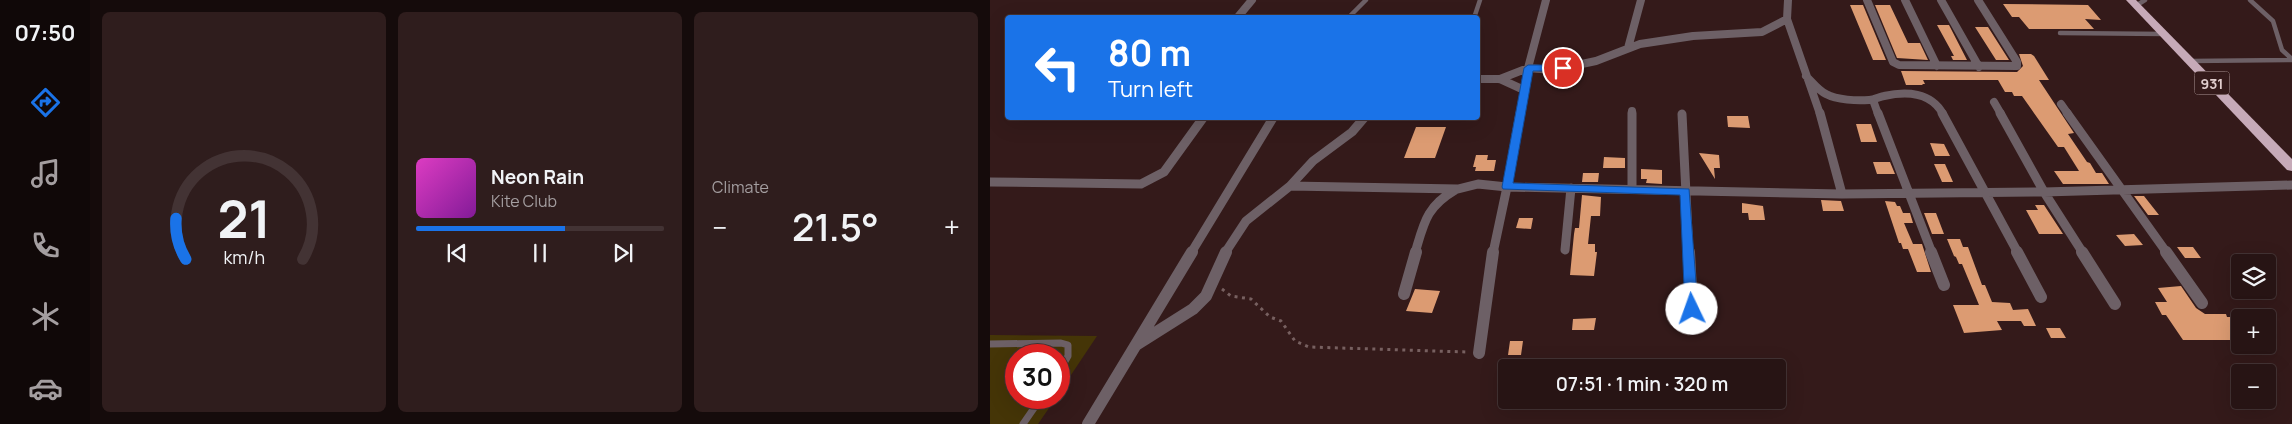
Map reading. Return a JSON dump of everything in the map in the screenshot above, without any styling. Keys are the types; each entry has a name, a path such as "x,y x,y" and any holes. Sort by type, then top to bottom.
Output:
{"highway":[{"name":"931","path":"2138,2 2165,34 2292,167"}],"street":[{"path":"1240,15 1252,0"},
{"path":"1480,353 1491,263 1507,187 1528,68 1546,0"},
{"path":"1628,48 1641,0"},
{"path":"1788,0 1787,19 1806,76 1815,95 1842,194"},
{"path":"1867,0 1893,62 1905,66 2013,67 2018,64 1978,0"},
{"path":"1905,0 1937,66"},
{"path":"1941,0 1979,66"},
{"path":"1480,79 1500,79 1528,68 1553,70 1588,63 1628,48 1693,36 1762,32 1787,19"},
{"path":"1806,76 1825,94 1831,96 1873,100 1879,96 1909,94 1928,97 1933,100 1938,105 2041,297"},
{"path":"1500,79 1524,90"},
{"path":"1873,100 1944,285"},
{"path":"1994,102 2044,192 2115,304"},
{"path":"2061,104 2202,303"},
{"path":"1632,111 1632,189"},
{"path":"1682,114 1693,329"},
{"path":"990,182 1141,184 1164,172 1202,120"},
{"path":"1088,424 1272,120"},
{"path":"1135,345 1193,309 1206,296 1232,240 1246,221 1290,186 1308,165 1352,132 1362,120"},
{"path":"1404,294 1425,218 1430,207 1438,200 1458,189 1478,184 1507,187 1842,194 2044,192 2292,186"},
{"path":"1290,186 1458,189"},
{"path":"1565,250 1571,188"}],"lane":[{"path":"1351,15 1366,0"},
{"path":"1475,15 1480,0"},
{"path":"2250,0 2273,20 2282,50 2292,60"},
{"path":"2060,33 2165,34"},
{"path":"2191,61 2292,60"},
{"path":"990,344 1064,344"},
{"path":"1023,424 1033,409"}],"path":[{"path":"1215,280 1222,290 1232,296 1251,299 1270,317 1281,321 1295,341 1309,347 1480,353"}],"shaded area":[{"path":"990,335 1097,336 1070,376 1070,344 1005,344 1005,409 1048,409 1038,424 990,424"}],"building":[{"path":"2003,4 2088,5 2101,20 2085,19 2094,29 2029,29 2019,17 2012,17"},
{"path":"1850,5 1863,5 1886,60 1873,60"},
{"path":"1875,5 1890,5 1908,43 1920,43 1928,60 1897,58"},
{"path":"1937,25 1949,25 1967,60 1953,60 1951,56 1954,56"},
{"path":"1975,27 1988,27 2009,60 1996,60"},
{"path":"2019,54 2031,54 2034,56 2049,80 2039,80 2074,133 2068,134 2096,173 2102,173 2109,184 2063,184 2054,171 2079,171 2064,147 2058,147 2022,96 2014,96 2012,92 2005,92 1998,80 1923,80 1925,84 1923,85 1906,85 1901,71 2017,72 2023,66"},
{"path":"1727,116 1748,116 1750,128 1728,127"},
{"path":"1856,124 1871,124 1877,142 1861,142"},
{"path":"1416,127 1446,127 1435,158 1404,158"},
{"path":"1930,143 1944,144 1950,156 1935,156"},
{"path":"1699,153 1719,155 1720,168 1714,168 1715,179"},
{"path":"1476,155 1488,155 1487,160 1496,160 1494,171 1475,171 1476,167 1473,167"},
{"path":"1604,157 1625,158 1625,168 1603,168"},
{"path":"1873,162 1890,162 1895,174 1877,174"},
{"path":"1934,164 1945,164 1953,182 1942,182"},
{"path":"1641,169 1662,170 1662,184 1646,183 1647,179 1641,179"},
{"path":"1583,173 1599,173 1598,182 1582,182"},
{"path":"1582,195 1601,197 1600,216 1591,216 1588,244 1595,244 1595,252 1597,252 1594,276 1570,275 1574,234 1575,228 1579,228"},
{"path":"2134,196 2144,196 2159,215 2148,215"},
{"path":"1821,200 1841,201 1844,211 1823,211"},
{"path":"1885,201 1895,202 1897,206 1900,206 1903,213 1910,213 1913,223 1904,223 1913,244 1922,244 1931,272 1917,272 1908,249 1903,249 1901,243 1899,243"},
{"path":"1742,203 1763,206 1765,220 1749,220 1748,213 1742,213"},
{"path":"2035,205 2044,205 2063,234 2039,234 2026,210 2038,210"},
{"path":"1924,213 1936,213 1944,234 1932,234"},
{"path":"1519,218 1533,218 1531,229 1516,228"},
{"path":"2134,234 2143,245 2125,246 2116,235"},
{"path":"1947,239 1960,239 1963,247 1968,247 1982,285 1985,285 1992,302 2010,303 2013,310 2028,309 2036,326 2024,326 2021,321 1997,321 2002,330 1964,333 1953,305 1979,305 1962,264 1959,264 1954,256"},
{"path":"2177,247 2193,247 2201,258 2185,258"},
{"path":"2181,286 2196,308 2205,314 2226,314 2227,317 2231,317 2231,340 2183,340 2166,315 2162,315 2155,302 2167,302 2158,288"},
{"path":"1415,289 1440,291 1432,313 1406,311"},
{"path":"1596,318 1594,330 1572,330 1573,319"},
{"path":"2046,328 2060,328 2066,338 2051,338"},
{"path":"1510,341 1523,341 1521,355 1508,355"}],"route":[{"path":"1563,68 1553,70 1528,68 1507,187 1685,191 1692,309"}]}
